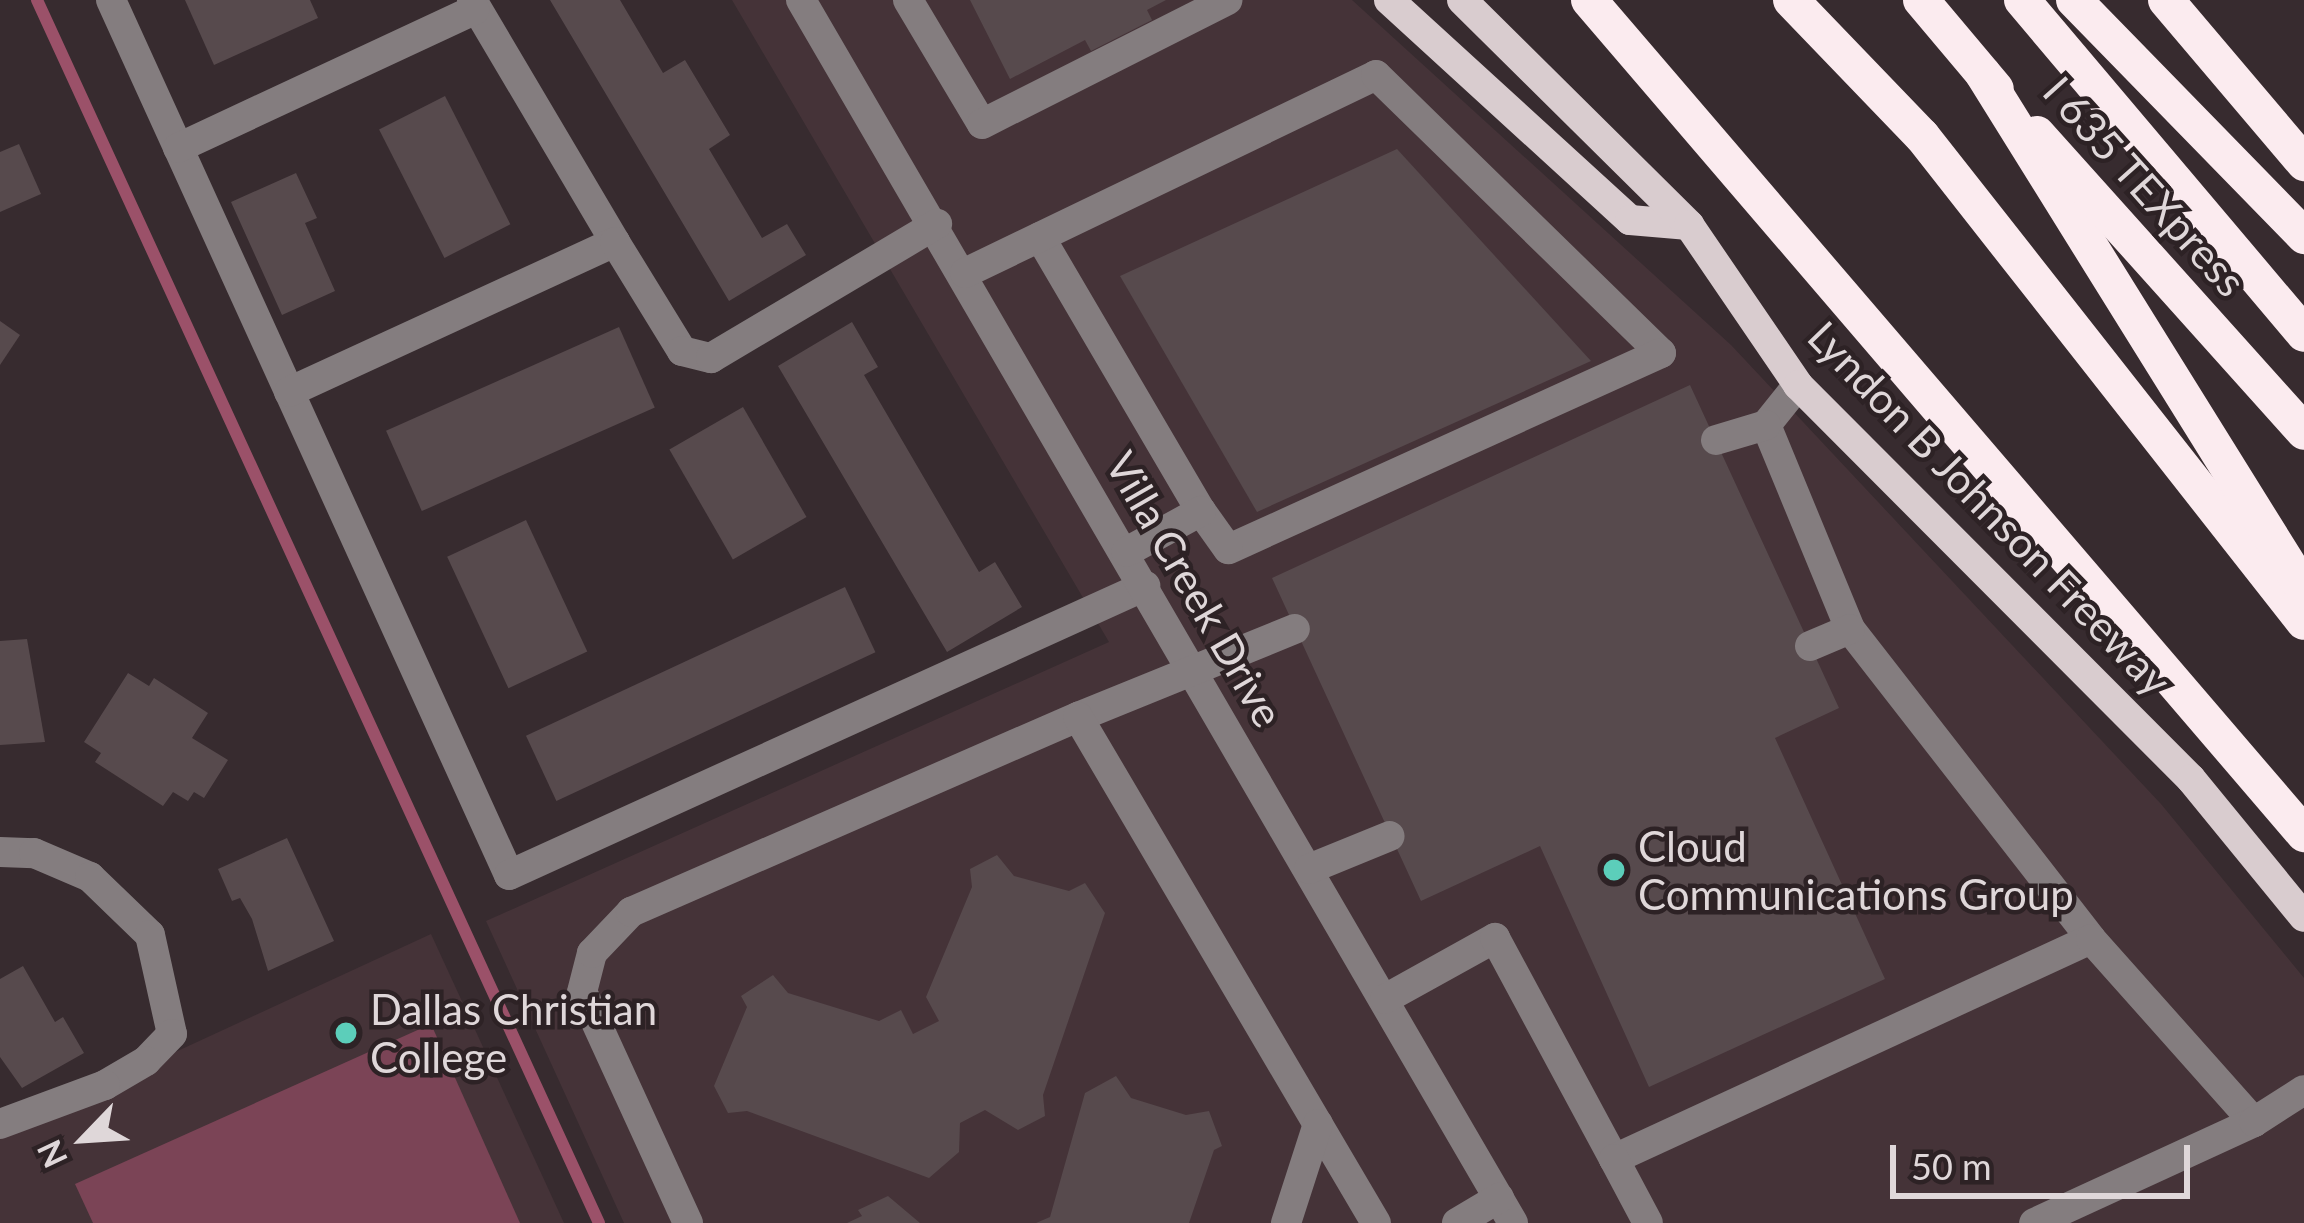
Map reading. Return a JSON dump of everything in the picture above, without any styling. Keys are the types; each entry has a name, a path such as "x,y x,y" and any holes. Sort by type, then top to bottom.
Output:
{"highway":[{"path":"1589,0 2304,834"},
{"path":"1791,0 1922,136"},
{"path":"1808,0 1922,136 2304,622"},
{"name":"I 635 TEXpress","path":"1921,0 2304,432"},
{"name":"I 635 TEXpress","path":"2022,0 2304,334"},
{"path":"2074,0 2304,236"},
{"path":"2166,0 2304,163"},
{"path":"1983,74 2304,590"}],"main road":[{"path":"1389,0 1630,220 1690,225"},
{"name":"Lyndon B Johnson Freeway","path":"1462,0 1690,225 1798,385 2191,779 2304,916"}],"street":[{"path":"111,0 509,875 1145,586"},
{"name":"Villa Creek Drive","path":"801,0 938,224 1506,1211"},
{"path":"908,0 982,124 1227,0"},
{"path":"178,148 473,5 682,351 711,358 938,224"},
{"path":"965,273 1376,75 1661,353 1228,549 1040,237"},
{"path":"289,392 615,242"},
{"path":"1716,440 1766,424 1798,385"},
{"path":"1766,424 1850,629 2091,939 2254,1122"},
{"path":"1126,552 1201,511"},
{"path":"688,1223 582,992 592,953 631,912 1295,628"},
{"path":"1810,646 1850,629"},
{"path":"1078,717 1376,1223"},
{"path":"1309,869 1390,836"},
{"path":"0,852 34,853 91,877 150,935 172,1034 146,1061 105,1085 0,1124"},
{"path":"1384,998 1495,938 1648,1223"},
{"path":"1614,1160 2091,939"},
{"path":"2034,1223 2254,1122 2304,1090"},
{"path":"1286,1223 1318,1124"},
{"path":"1457,1223 1506,1211"}],"shaded area":[{"path":"732,0 1352,0 1731,345 2161,804 2304,978 2304,1223 624,1223 486,921 1109,642"},
{"name":"Dallas Christian College","path":"431,934 564,1223 0,1223 0,1133"},
{"path":"431,1024 520,1223 93,1223 75,1184"}],"building":[{"path":"185,0 310,0 318,18 214,65"},
{"path":"550,0 620,0 663,73 685,60 730,135 709,149 762,238 787,224 806,255 729,301"},
{"path":"970,0 1166,0 1147,10 1152,20 1091,51 1085,40 1010,79"},
{"path":"445,96 510,224 444,258 379,130"},
{"path":"19,144 41,194 0,212 0,152"},
{"path":"1397,149 1591,361 1257,512 1120,276"},
{"path":"296,173 317,218 305,223 335,291 282,315 231,202"},
{"path":"0,321 20,335 0,365"},
{"path":"852,322 878,367 864,375 979,572 995,562 1022,607 947,652 778,366"},
{"path":"619,327 655,407 422,511 386,431"},
{"path":"1690,385 1839,708 1775,738 1885,979 1649,1087 1540,846 1421,901 1272,578"},
{"path":"743,407 806,517 733,559 669,449"},
{"path":"526,520 587,651 508,688 447,557"},
{"path":"845,587 875,652 556,801 526,736"},
{"path":"27,639 45,742 0,745 0,641"},
{"path":"128,673 149,686 154,678 208,713 192,738 228,760 204,798 194,792 188,801 173,792 163,806 95,762 101,753 84,742"},
{"path":"287,838 334,941 268,971 252,919 240,898 232,901 218,869"},
{"path":"997,855 1014,876 1069,891 1085,883 1105,913 1043,1095 1045,1116 1018,1130 985,1110 960,1123 959,1152 929,1178 747,1111 728,1113 714,1086 747,1007 741,996 773,975 788,993 879,1021 901,1010 913,1034 939,1021 926,997 972,887 970,869"},
{"path":"23,966 55,1022 63,1017 84,1053 22,1088 0,1057 0,979"},
{"path":"1116,1076 1131,1098 1186,1115 1209,1111 1222,1146 1214,1150 1189,1223 1036,1223 1050,1217 1085,1093"},
{"path":"888,1196 920,1223 847,1223 862,1216 858,1210"}],"waterway":[{"path":"37,0 599,1223"}],"place":[{"name":"Cloud Communications Group","path":"1614,870"},
{"name":"Dallas Christian College","path":"346,1033"}]}
